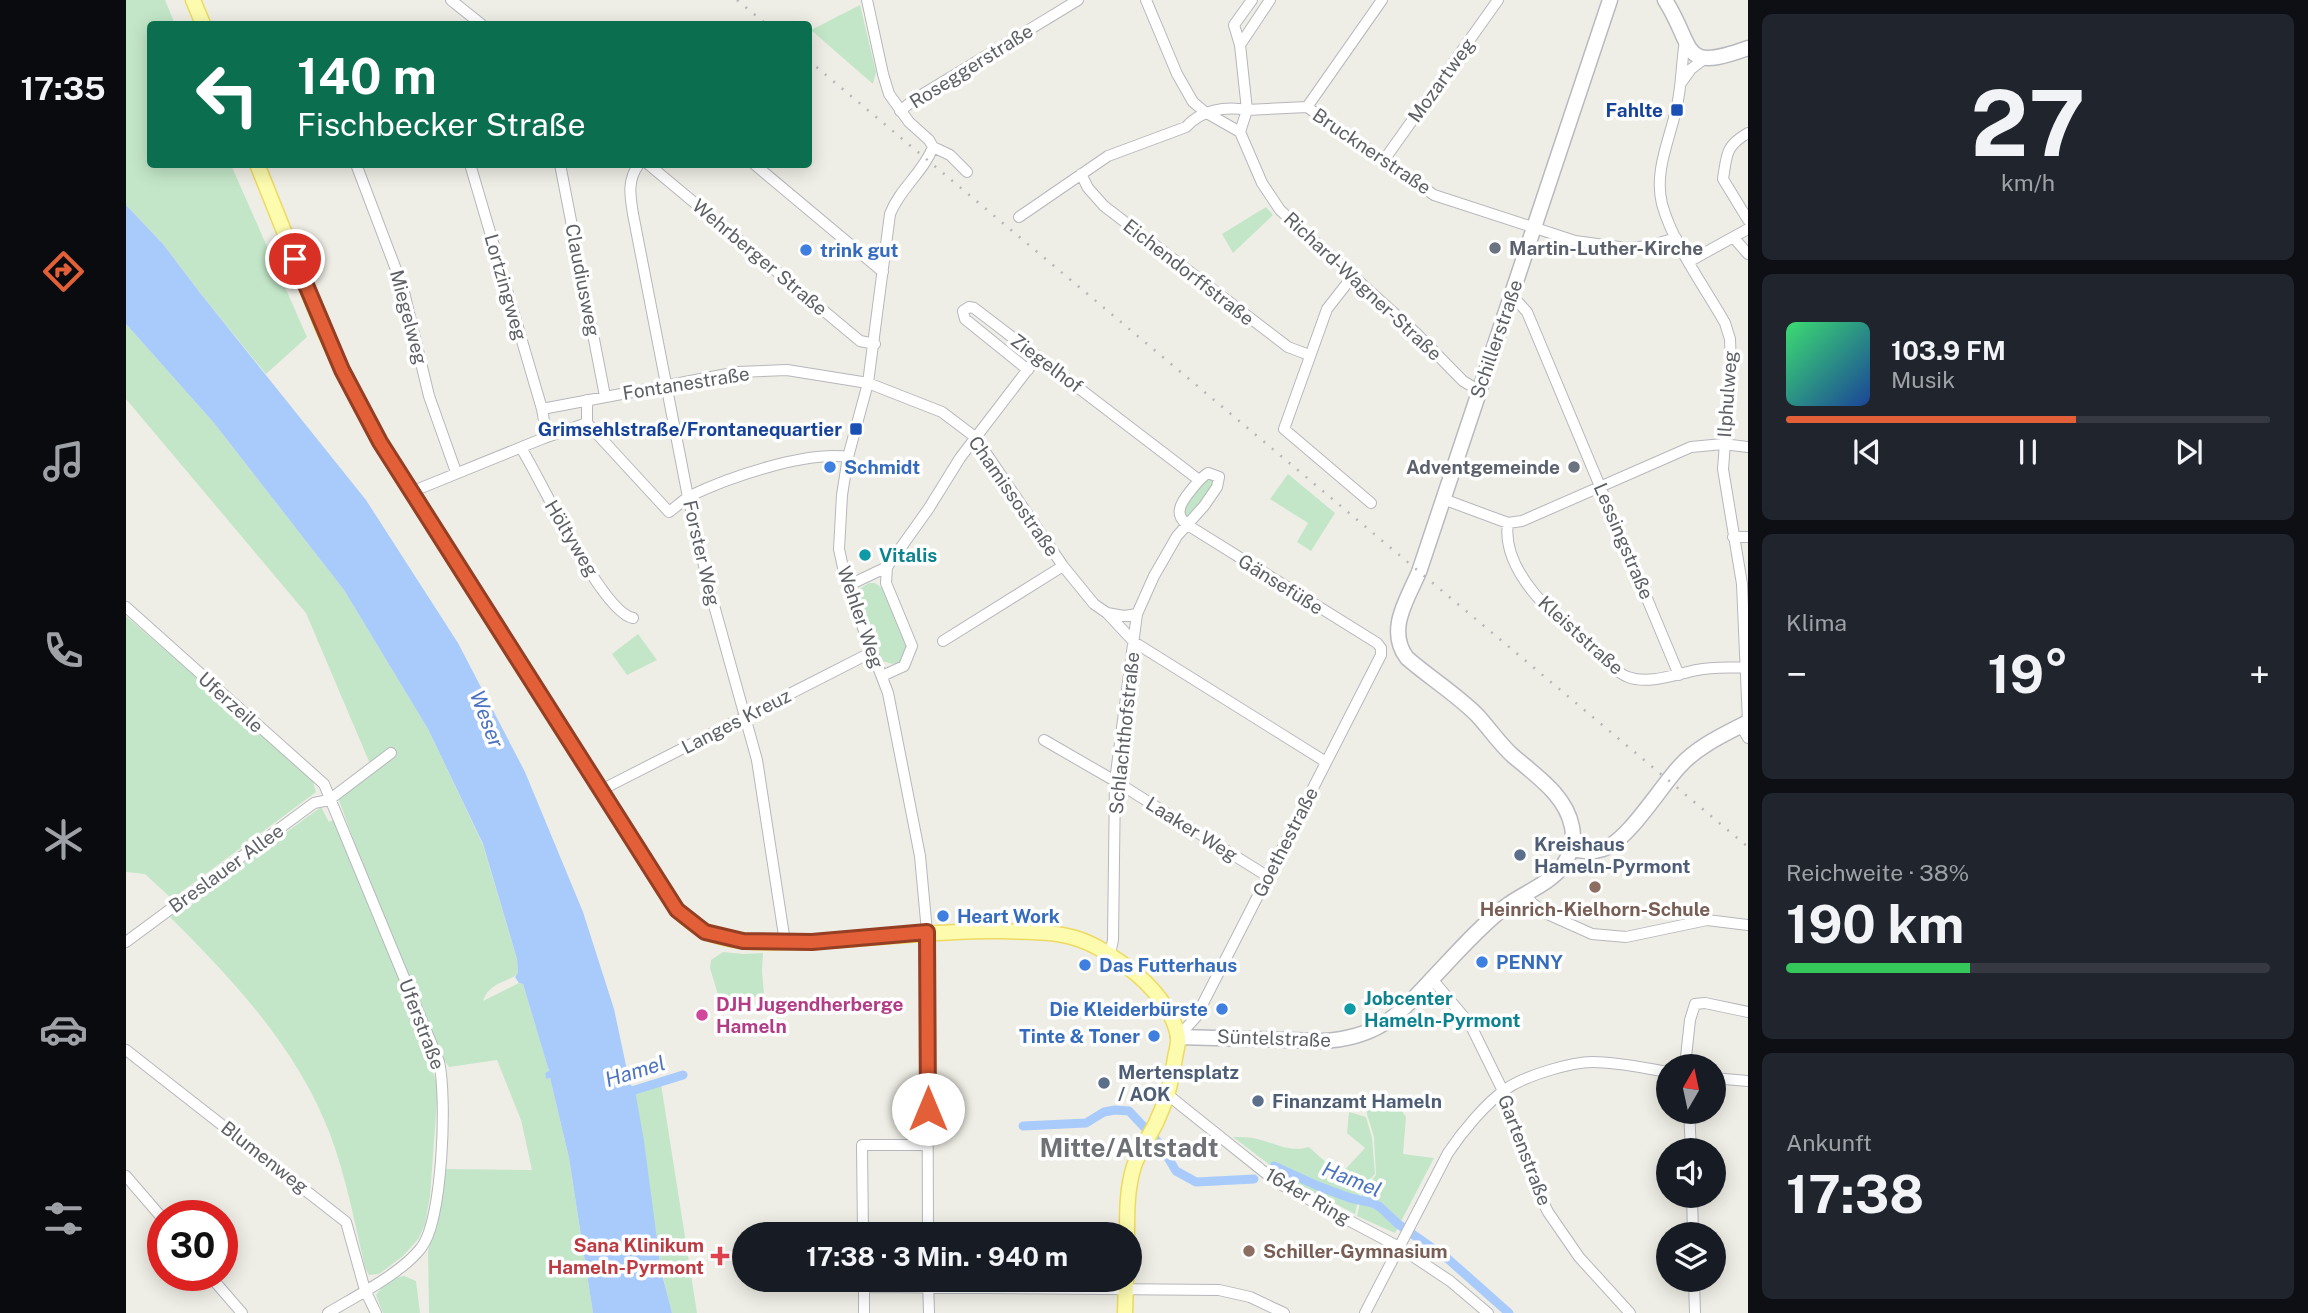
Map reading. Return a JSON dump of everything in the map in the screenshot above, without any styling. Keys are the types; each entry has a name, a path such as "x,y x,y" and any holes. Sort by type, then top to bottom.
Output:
{"main road":[{"path":"193,0 202,21"},
{"name":"Schillerstraße","path":"1571,849 1572,828 1566,809 1558,798 1535,773 1501,744 1478,716 1413,663 1400,649 1397,634 1398,623 1423,559 1610,0"},
{"path":"1665,0 1693,54 1704,59 1714,59 1748,48"},
{"path":"263,168 322,326 380,442 677,910 695,926 728,939 785,942 927,932 1030,932 1060,935 1075,938 1110,954 1142,977 1155,991 1166,1008 1178,1037 1168,1095 1131,1178 1128,1222"},
{"path":"1571,849 1591,851 1609,846 1639,817 1681,764 1700,749 1746,727"},
{"name":"Süntelstraße","path":"1178,1037 1322,1041 1345,1039 1383,1024 1403,1009 1505,907 1555,875 1571,849"},
{"path":"1125,1313 1126,1292"}],"street":[{"path":"451,0 477,21"},
{"path":"867,0 889,94 900,111 933,147 950,155 967,172"},
{"name":"Roseggerstraße","path":"900,111 1078,0"},
{"path":"1146,0 1177,74 1193,102 1240,132 1247,110 1240,44 1234,25 1252,0"},
{"path":"1240,44 1270,0"},
{"path":"1307,107 1382,0"},
{"name":"Mozartweg","path":"1384,160 1498,0"},
{"name":"Ilphulweg","path":"1685,41 1677,110 1660,175 1662,204 1676,238 1725,323 1730,339 1731,365 1723,469 1742,584 1746,727"},
{"path":"1681,83 1691,69 1704,59"},
{"name":"Brucknerstraße","path":"1205,112 1239,108 1247,110 1307,107 1434,195 1575,241 1627,248 1649,246 1676,238"},
{"path":"1019,217 1108,156 1185,127 1205,112"},
{"name":"Richard-Wagner-Straße","path":"1240,132 1262,183 1280,210 1416,333 1463,381 1478,390"},
{"path":"1748,133 1728,148 1723,179 1748,220"},
{"name":"Wehler Weg","path":"928,1222 927,932 920,856 891,709 882,676 846,586 839,548 842,495 848,457 868,383 875,344 888,226 895,202 923,167 933,147"},
{"name":"Miegelweg","path":"357,168 403,288 429,396 456,472"},
{"name":"Lortzingweg","path":"471,168 542,410"},
{"name":"Claudiusweg","path":"561,168 605,396"},
{"name":"Forster Weg","path":"636,168 629,189 665,385 710,591 757,760 785,942"},
{"name":"Wehrberger Straße","path":"653,168 860,341 875,344"},
{"path":"759,168 883,272"},
{"name":"Eichendorffstraße","path":"1081,174 1088,188 1104,206 1288,347 1310,355"},
{"path":"1690,261 1748,229"},
{"path":"1734,238 1748,254"},
{"path":"1352,277 1327,309 1284,429 1371,503"},
{"name":"Lessingstraße","path":"1510,299 1518,302 1527,312 1679,675"},
{"name":"Ziegelhof","path":"1028,370 965,319 963,312 968,307 974,308 1199,480 1208,472 1219,477 1220,483 1194,519 1186,524"},
{"path":"846,586 887,567 929,508 948,474 1038,356"},
{"name":"Fontanestraße","path":"542,410 738,372 787,370 868,383"},
{"name":"Chamissostraße","path":"868,383 942,412 975,437 1063,566 1094,604 1107,612 1134,642 1326,762"},
{"path":"587,400 587,423 669,512 688,497 746,474 810,458 835,455 848,457"},
{"path":"542,410 546,432 544,438"},
{"path":"411,492 456,472 587,423"},
{"path":"1443,499 1508,523 1522,521 1691,447 1723,444 1748,447"},
{"name":"Höltyweg","path":"521,448 567,533 607,596 621,613 634,618"},
{"path":"1186,524 1180,516 1180,508 1199,480"},
{"name":"Kleiststraße","path":"1508,523 1506,534 1514,559 1531,591 1552,615 1627,677 1647,679 1698,670 1745,667"},
{"name":"Schlachthofstraße","path":"1110,954 1113,940 1115,781 1137,614 1154,576 1186,524"},
{"name":"Gänsefüße","path":"1186,524 1377,643"},
{"path":"1733,537 1748,537"},
{"path":"943,641 1063,566"},
{"path":"882,676 904,666 912,646 886,583 887,567"},
{"name":"Uferzeile","path":"126,607 324,783 328,800"},
{"path":"1107,612 1124,616 1137,614"},
{"name":"Goethestraße","path":"1178,1037 1196,1017 1381,655 1381,648 1377,643"},
{"name":"Langes Kreuz","path":"601,790 872,652"},
{"name":"Laaker Weg","path":"1044,740 1267,876"},
{"name":"Breslauer Allee","path":"126,942 314,803 328,800 391,753"},
{"name":"Uferstraße","path":"328,800 337,814 439,1062 444,1093 436,1211 424,1245 411,1259 328,1313"},
{"path":"1526,893 1531,902 1545,913 1592,934 1626,937 1707,920 1748,925"},
{"name":"Gartenstraße","path":"1432,979 1470,1024 1503,1091 1536,1188 1548,1212 1579,1257 1630,1313"},
{"path":"1686,1054 1690,1020 1695,1004 1705,1003 1748,1012"},
{"name":"Blumenweg","path":"126,1050 342,1218 350,1229 365,1290"},
{"path":"1365,1313 1459,1137 1503,1091 1514,1084 1563,1066 1589,1062 1656,1070"},
{"path":"1726,1079 1748,1081"},
{"name":"164er Ring","path":"1168,1095 1278,1183 1401,1242 1488,1313"},
{"path":"863,1222 862,1145 927,1145"},
{"path":"126,1176 147,1200"},
{"path":"1142,1285 1219,1290 1250,1297 1284,1313"},
{"path":"365,1290 376,1313"},
{"path":"223,1291 242,1313"},
{"path":"864,1292 864,1313"},
{"path":"928,1292 929,1313"},
{"path":"1694,1292 1695,1313"}],"green space":[{"path":"126,0 165,0 174,21 147,21 147,168 232,168 307,337 266,374 163,244 126,205"},
{"path":"860,5 876,72 873,84 812,31"},
{"path":"1266,207 1273,215 1233,253 1222,234"},
{"path":"126,324 214,423 344,590 428,729 483,845 517,959 518,974 489,990 483,1001 519,983 523,984 548,1067 546,1079 550,1078 569,1158 593,1313 429,1313 428,1251 437,1223 444,1169 532,1170 521,1120 497,1060 449,1067 434,1046 377,905 337,795 371,766 306,613 126,399"},
{"path":"1288,474 1335,513 1311,551 1297,542 1308,523 1270,499"},
{"path":"1204,478 1214,478 1215,485 1189,517 1183,514 1184,506"},
{"path":"869,583 875,583 886,591 908,646 904,659 898,663 882,661 879,657 856,596 858,590"},
{"path":"126,616 312,778 316,792 172,899 145,874 126,872"},
{"path":"638,634 657,660 627,675 612,654"},
{"path":"321,807 329,822 335,819 394,964 438,1086 430,1196 425,1224 419,1238 403,1256 379,1274 369,1275 365,1268 336,1150 300,1073 262,1017 170,917"},
{"path":"723,952 763,953 764,995 744,999 743,994 719,998 710,968 711,960"},
{"path":"661,1084 697,1313 672,1313 655,1232 634,1092"},
{"path":"1365,1107 1401,1110 1406,1117 1403,1154 1434,1158 1395,1233 1357,1216 1363,1189 1376,1175 1374,1137"},
{"path":"1349,1112 1366,1117 1372,1138 1375,1174 1361,1188 1355,1214 1291,1181 1233,1137 1254,1138 1289,1148 1309,1147 1340,1175 1365,1148 1347,1133"},
{"path":"404,1276 416,1281 420,1313 383,1313 376,1295 388,1282"}],"water":[{"name":"Weser","path":"126,205 163,244 366,500 458,643 525,772 583,912 614,1009 630,1084 635,1090 661,1270 672,1313 593,1313 569,1158 550,1078 546,1079 545,1073 549,1071 523,984 515,977 518,973 517,959 483,844 428,729 344,590 214,423 126,324"}],"waterway":[{"name":"Hamel","path":"625,1093 683,1075"},
{"name":"Hamel","path":"1023,1126 1086,1123 1104,1112 1129,1111 1160,1144 1176,1171 1196,1182 1254,1179"},
{"name":"Hamel","path":"1274,1166 1318,1186 1380,1207 1398,1224 1448,1259 1509,1313"}],"railway":[{"path":"737,0 762,21"},
{"path":"812,63 1748,847"}],"place":[{"name":"Fahlte","path":"1677,110"},
{"name":"Martin-Luther-Kirche","path":"1495,248"},
{"name":"trink gut","path":"806,250"},
{"name":"Grimsehlstraße/Frontanequartier","path":"856,429"},
{"name":"Schmidt","path":"830,467"},
{"name":"Adventgemeinde","path":"1574,467"},
{"name":"Vitalis","path":"865,555"},
{"name":"Kreishaus Hameln-Pyrmont","path":"1520,855"},
{"name":"Heinrich-Kielhorn-Schule","path":"1595,887"},
{"name":"Heart Work","path":"943,916"},
{"name":"PENNY","path":"1482,962"},
{"name":"Das Futterhaus","path":"1085,965"},
{"name":"Die Kleiderbürste","path":"1222,1009"},
{"name":"Jobcenter Hameln-Pyrmont","path":"1350,1009"},
{"name":"DJH Jugendherberge Hameln","path":"702,1015"},
{"name":"Tinte & Toner","path":"1154,1036"},
{"name":"Mertensplatz / AOK","path":"1104,1083"},
{"name":"Finanzamt Hameln","path":"1258,1101"},
{"name":"Schiller-Gymnasium","path":"1249,1251"},
{"name":"Sana Klinikum Hameln-Pyrmont","path":"720,1256"}],"district":[{"name":"Mitte/Altstadt","path":"1129,1147"}],"route":[{"path":"295,259 342,370 380,442 677,910 705,932 743,941 812,942 927,932 928,1109"}]}
